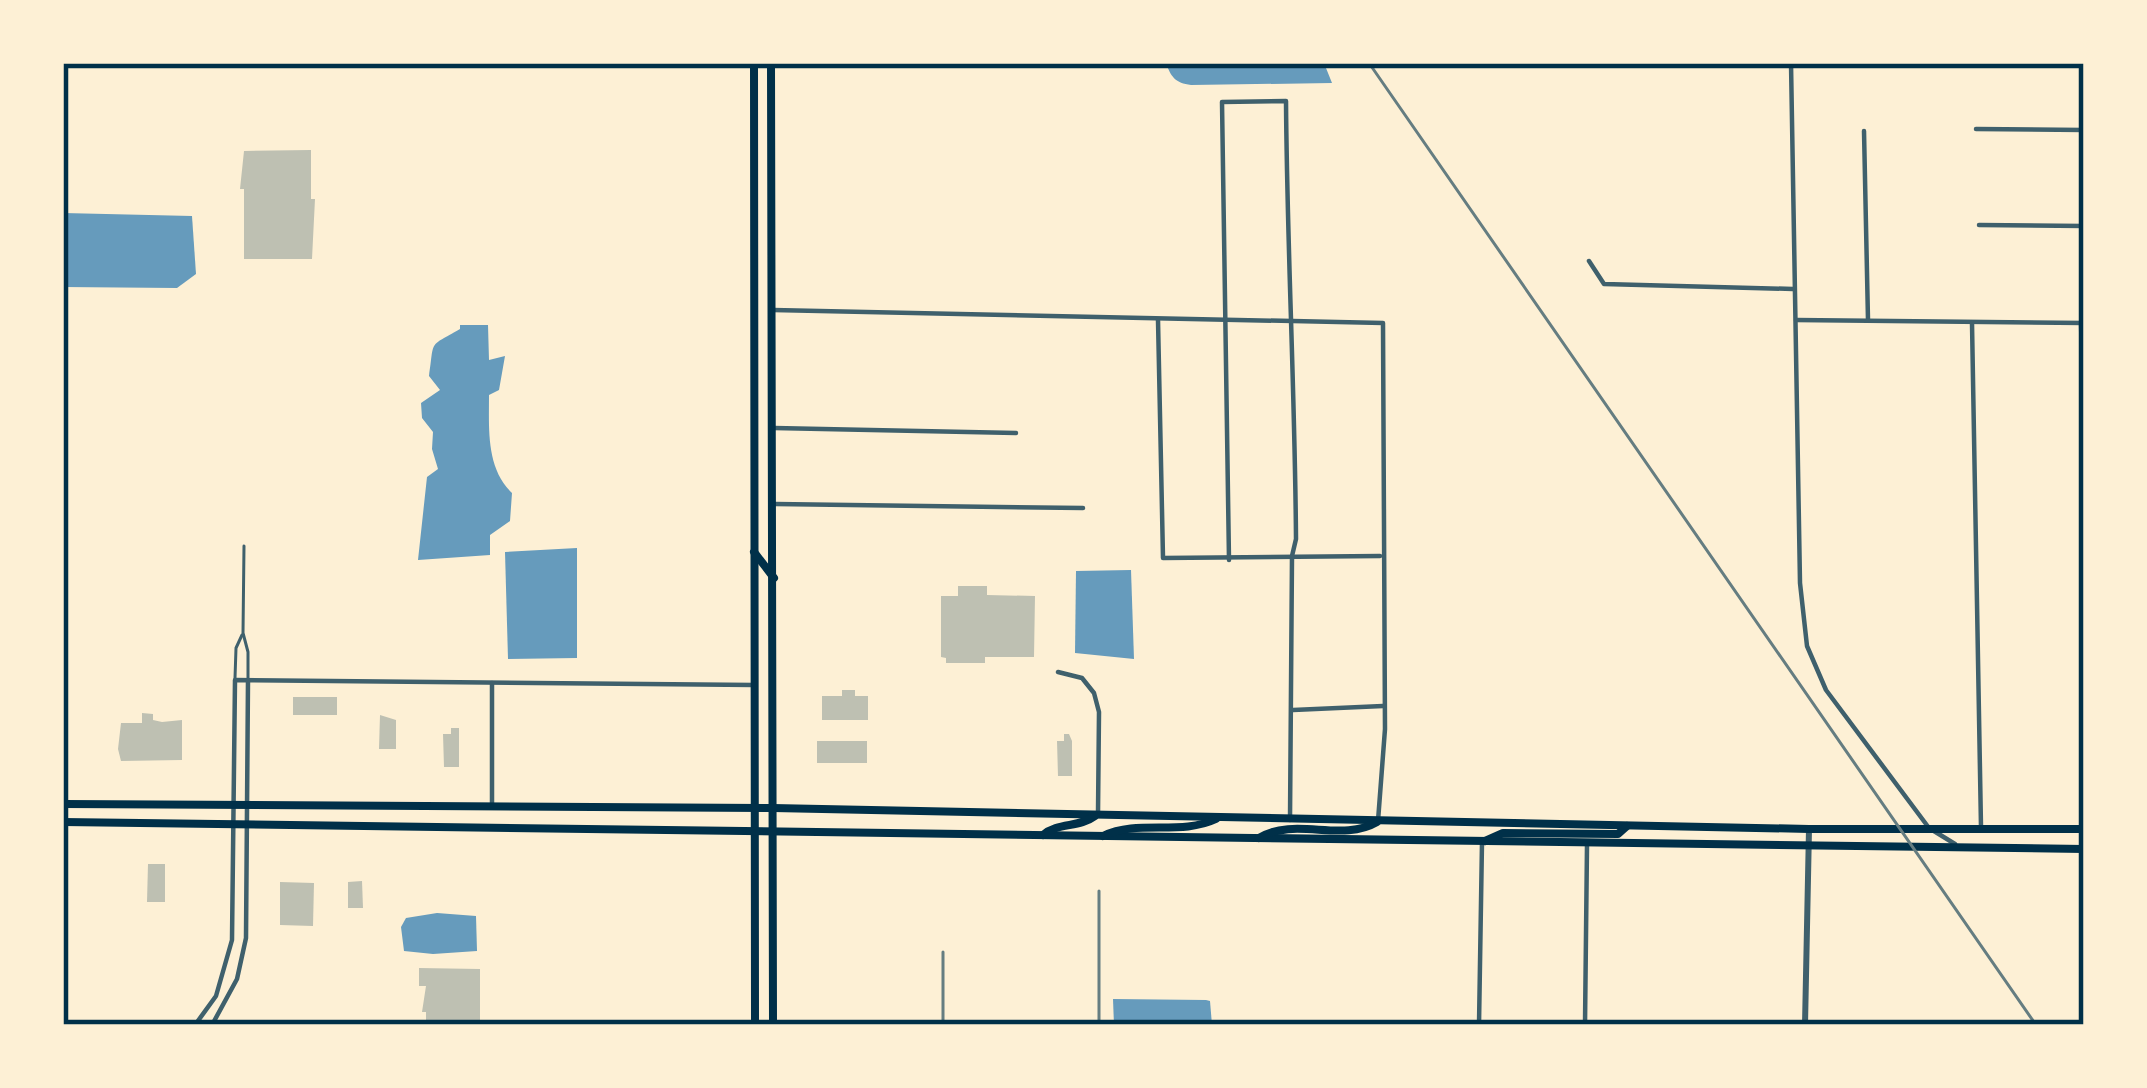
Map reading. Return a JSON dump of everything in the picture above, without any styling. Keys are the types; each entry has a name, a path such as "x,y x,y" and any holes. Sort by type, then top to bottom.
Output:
{"main road":[{"path":"754,63 755,1025"},
{"path":"771,63 773,1025"},
{"path":"755,238 760,245 760,290 773,310"},
{"path":"755,328 773,310"},
{"path":"754,551 774,578"},
{"path":"63,804 773,808 1809,829 2084,829"},
{"path":"1042,836 1051,828 1076,826 1098,814"},
{"path":"1101,837 1123,827 1199,827 1219,818"},
{"path":"1258,839 1275,828 1357,830 1378,821"},
{"path":"63,822 2084,848"},
{"path":"1483,842 1503,833 1610,834 1625,831 1627,826"}],"street":[{"path":"1681,63 1791,64 1800,569 1808,646 1826,690 1929,828 1965,849"},
{"path":"1229,560 1222,102 1286,100 1296,539 1292,556 1290,820"},
{"path":"1976,129 2084,130"},
{"path":"1864,131 1868,320"},
{"path":"1979,226 2084,226"},
{"path":"1589,261 1604,284 1793,290"},
{"path":"773,310 1383,322 1383,706 1378,821"},
{"path":"1158,320 1163,558 1383,556"},
{"path":"1794,320 2082,322 2084,435"},
{"path":"1972,323 1981,830"},
{"path":"774,428 1016,433"},
{"path":"775,504 1084,508"},
{"path":"1058,672 1082,679 1098,702 1098,814"},
{"path":"195,1025 215,996 230,952 235,680 754,685"},
{"path":"212,1025 238,979 243,954 248,680"},
{"path":"492,683 492,806"},
{"path":"1290,710 1383,706"},
{"path":"1804,1025 1809,829"},
{"path":"1479,1025 1483,842"},
{"path":"1585,1025 1587,844"}],"lane":[{"path":"244,546 248,680"},
{"path":"235,680 236,647 243,633"}],"water":[{"path":"1166,63 1324,63 1332,83 1191,85 1174,78"},
{"path":"63,213 192,216 196,274 177,288 63,287"},
{"path":"460,325 488,325 489,360 505,356 499,390 489,395 489,421 493,460 512,493 510,521 490,535 490,555 418,560 427,477 438,469 433,432 422,418 421,403 440,390 429,376 434,346"},
{"path":"577,548 577,658 508,659 505,552"},
{"path":"1131,570 1134,659 1075,653 1076,571"},
{"path":"437,913 476,916 477,951 404,951 401,927 406,918"},
{"path":"1113,999 1210,1001 1212,1025 1114,1025"}],"building":[{"path":"311,150 312,259 244,259 244,189 240,189 244,151"},
{"path":"958,586 987,586 987,595 1035,596 1034,657 946,663 941,657 941,596 958,596"},
{"path":"842,690 868,696 868,720 822,720 822,696 842,696"},
{"path":"293,697 337,697 337,715 293,715"},
{"path":"142,713 153,714 153,720 162,722 182,720 182,760 121,761 121,723 142,723"},
{"path":"380,715 396,720 396,749 379,749"},
{"path":"451,728 459,728 459,767 444,767 443,734 451,734"},
{"path":"1064,734 1072,741 1072,776 1058,776 1057,741 1064,741"},
{"path":"817,741 867,741 867,763 817,763"},
{"path":"148,864 165,864 165,902 147,902"},
{"path":"362,881 363,908 348,908 348,882"},
{"path":"280,882 314,883 313,926 280,925"},
{"path":"419,968 480,969 480,1025 426,1025 426,1012 422,1012 426,986 419,986"}],"railway":[{"path":"1369,63 2036,1025"},
{"path":"1099,891 1099,1025"},
{"path":"943,952 943,1025"}]}
